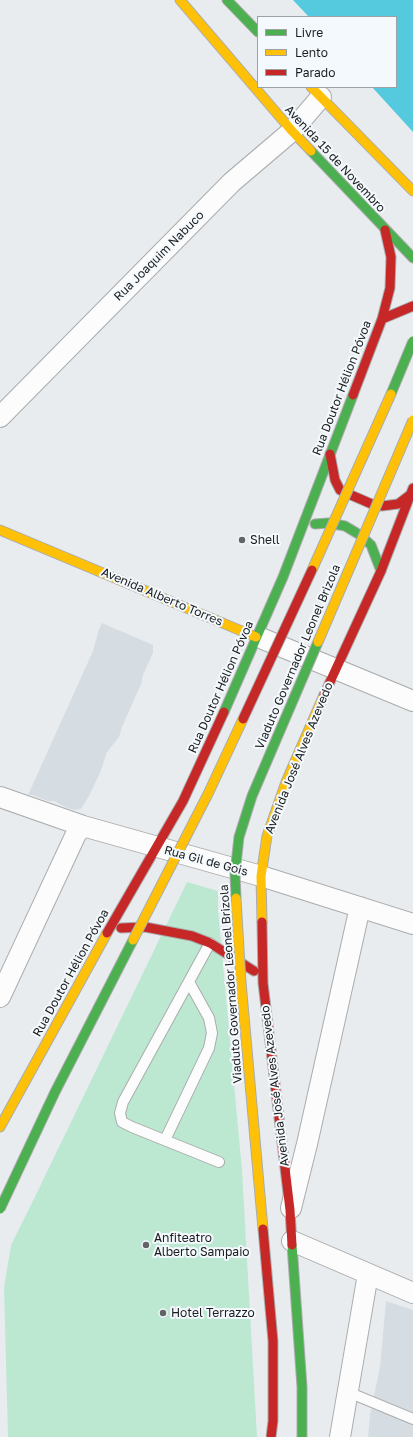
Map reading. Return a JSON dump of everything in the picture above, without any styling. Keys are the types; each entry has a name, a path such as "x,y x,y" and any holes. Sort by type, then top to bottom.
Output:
{"main road":[{"name":"Avenida 15 de Novembro","path":"180,0 292,131 384,230 413,258"},
{"path":"228,0 257,31"},
{"path":"316,92 413,191"},
{"name":"Rua Doutor Hélion Póvoa","path":"0,1127 108,930 183,801 206,753 283,577 382,319 390,288 391,270 391,257 384,230"},
{"path":"382,319 413,306"},
{"name":"Viaduto Governador Leonel Brizola","path":"0,1209 54,1092 208,794 264,675 384,410 413,341"},
{"name":"Viaduto Governador Leonel Brizola","path":"271,1437 273,1421 273,1341 241,982 235,874 239,837 252,796 413,420"},
{"path":"330,454 335,480 340,490 344,492 374,505 382,506 398,504 412,491"},
{"name":"Avenida José Alves Azevedo","path":"302,1437 302,1387 290,1210 263,984 261,876 267,836 286,782 381,571 412,491"},
{"path":"302,529 310,524 328,523 345,526 360,535 371,545 381,571"},
{"name":"Avenida Alberto Torres","path":"0,530 256,636"},
{"path":"108,930 126,927 157,929 192,936 210,943 254,970 263,984"}],"street":[{"name":"Rua Joaquim Nabuco","path":"0,417 232,182 292,131 316,92"},
{"name":"Avenida Alberto Torres","path":"256,636 413,701"},
{"name":"Rua Gil de Gois","path":"0,797 83,826 261,876 413,924"},
{"path":"0,997 76,834 83,826"},
{"name":"Avenida José Alves Azevedo","path":"290,1210 308,1144 360,907"},
{"path":"292,1241 413,1293"},
{"path":"340,1437 368,1274"}],"lane":[{"path":"210,943 123,1102 120,1113 122,1122 218,1162"},
{"path":"165,1140 209,1048 212,1033 209,1018 189,982"},
{"path":"348,1392 413,1419"}],"shaded area":[{"path":"102,623 153,645 153,653 119,737 107,752 100,773 81,809 74,810 54,801 48,801 28,795 93,651"},
{"path":"386,1301 413,1310 413,1437 368,1437 370,1415 380,1367"}],"green space":[{"path":"187,882 218,891 218,910 242,1170 257,1437 8,1437 4,1288 11,1245"}],"water":[{"path":"293,0 413,0 413,132 373,88 397,88 397,16 308,16"}],"traffic: fast":[{"path":"227,0 257,31"},
{"path":"311,151 413,258"},
{"path":"391,394 413,341"},
{"path":"224,712 283,577 353,395"},
{"path":"315,524 328,523 345,526 360,535 371,545 381,571"},
{"path":"236,898 235,873 239,837 252,796 318,642"},
{"path":"0,1209 55,1092 133,940"},
{"path":"292,1245 302,1387 302,1437"}],"traffic: slow":[{"path":"180,0 292,131 311,151"},
{"path":"312,88 413,191"},
{"path":"312,570 391,394"},
{"path":"318,642 413,420"},
{"path":"0,530 256,637"},
{"path":"262,922 261,876 267,836 286,782 324,695"},
{"path":"133,940 208,794 243,719"},
{"path":"236,898 241,982 263,1229"},
{"path":"0,1127 107,933"}],"traffic: jam":[{"path":"353,395 382,319 390,288 391,257 385,230"},
{"path":"382,319 413,306"},
{"path":"330,454 335,480 340,490 344,492 374,505 382,506 398,504 411,494"},
{"path":"324,695 381,571 413,488"},
{"path":"243,719 312,570"},
{"path":"107,933 183,801 224,712"},
{"path":"262,922 263,983 290,1210 292,1245"},
{"path":"121,928 145,927 192,936 210,943 254,971"},
{"path":"263,1229 273,1341 273,1421 271,1437"}],"place":[{"name":"Shell","path":"242,540"},
{"name":"Anfiteatro Alberto Sampaio","path":"146,1245"},
{"name":"Hotel Terrazzo","path":"163,1313"}]}
